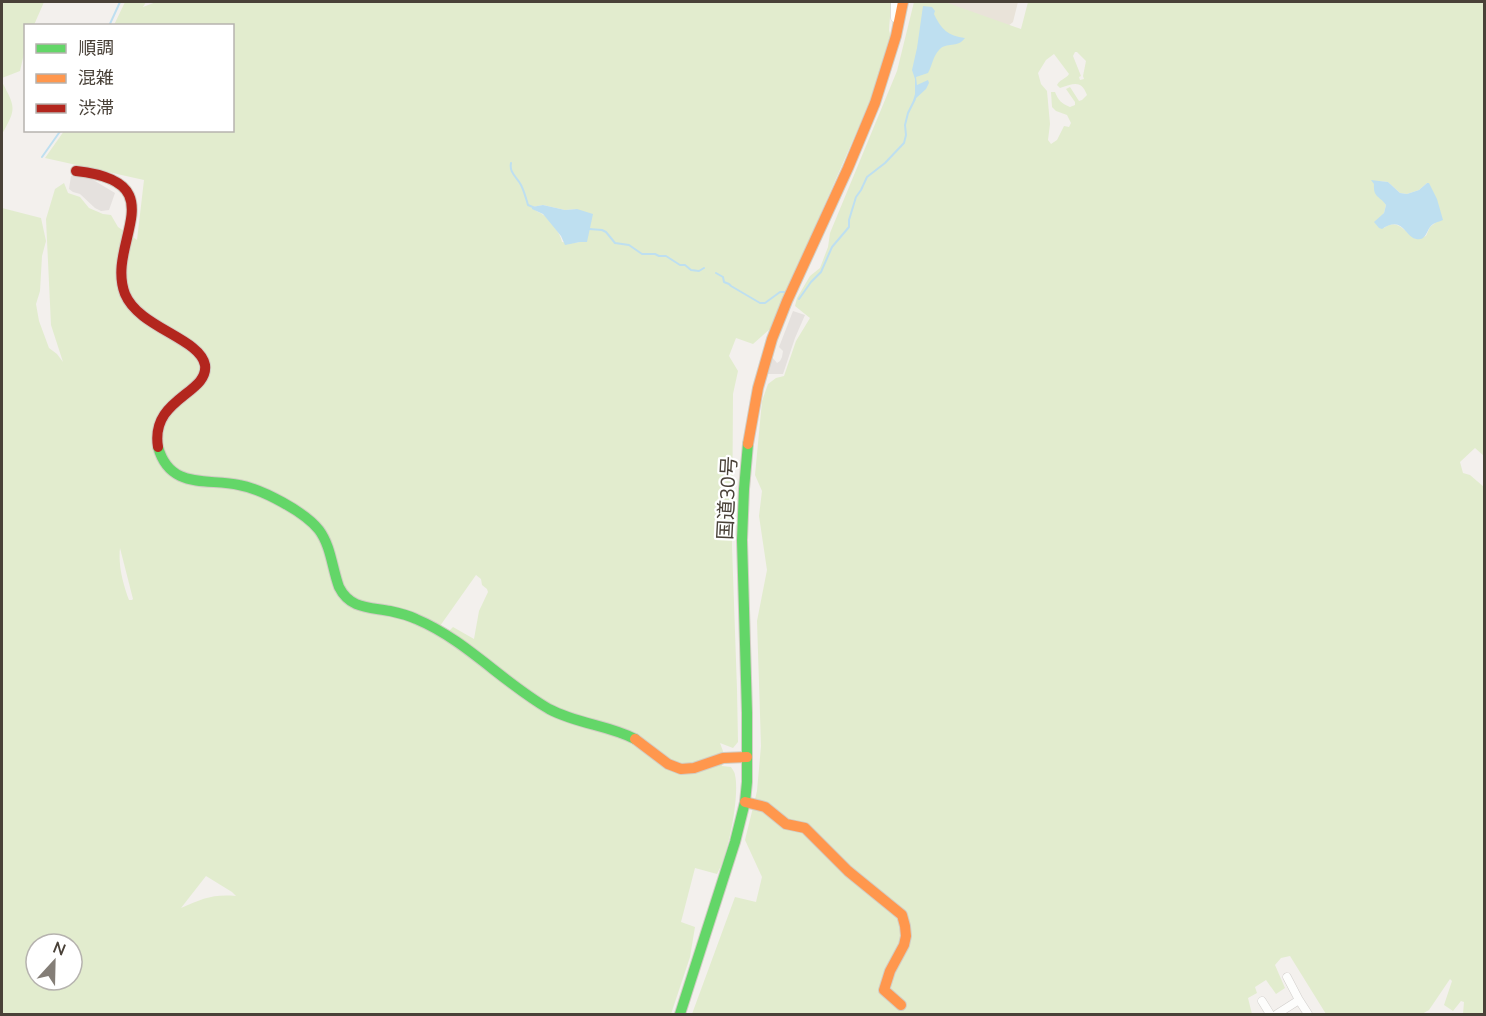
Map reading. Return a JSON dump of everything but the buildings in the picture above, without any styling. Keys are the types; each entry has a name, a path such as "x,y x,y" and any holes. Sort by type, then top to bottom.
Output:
{"main road":[{"name":"国道30号","path":"680,1014 735,842 745,802 747,757 742,514 747,451 756,396 772,338 874,106 888,66 903,2"},
{"path":"76,171 101,175 119,184 126,191 132,209 131,228 121,273 124,294 137,312 195,348 204,361 204,375 201,382 172,405 162,417 159,425 157,444 159,452 174,474 193,482 236,484 256,489 297,512 314,524 325,539 339,589 346,599 359,605 406,615 432,627 549,709 577,721 633,737 668,763 681,769 695,768 723,759 747,757"},
{"path":"745,802 765,807 786,824 805,828 854,877 902,915 906,933 903,947 885,978 884,990 901,1005"}],"street":[{"path":"895,2 895,20 899,25"},
{"path":"1287,977 1308,1014"},
{"path":"1277,1014 1299,1000"},
{"path":"1262,1001 1270,1014"}],"shaded area":[{"path":"946,2 1018,2 1013,22 1008,26 955,8"},
{"path":"85,175 115,193 109,210 101,211 95,208 80,194 69,189 71,176"},
{"path":"793,311 805,315 783,374 768,374 772,357 777,363 782,357 783,351 779,347"}],"green space":[{"path":"2,2 44,2 34,24 24,24 24,53 20,71 2,78"},
{"path":"125,2 146,2 143,7 156,2 891,2 889,30 891,38 875,90 770,329 753,344 736,338 729,356 738,371 733,394 732,546 738,742 733,748 720,743 724,754 722,766 731,767 735,774 736,797 729,840 717,874 695,868 681,922 695,927 690,957 671,1014 2,1014 2,208 41,218 46,241 42,256 40,291 36,304 39,321 49,348 63,362 51,325 46,219 55,189 64,183 68,193 80,197 89,208 111,215 118,227 137,240 144,180 45,158 63,132 234,132 234,24 114,24","holes":["543,205 565,210 577,209 580,242 562,242 558,231 545,216 532,207","120,548 133,599 129,600 123,581 120,568","476,575 481,579 482,585 488,592 479,611 474,639 453,627 448,632 440,626","206,876 236,896 214,897 181,908"]},
{"path":"914,2 945,2 1021,29 1028,2 1484,2 1484,456 1475,448 1460,462 1463,473 1470,475 1484,487 1484,1014 1463,1014 1464,1002 1461,1001 1453,1011 1444,1005 1452,981 1450,979 1429,1010 1422,1014 1326,1014 1290,956 1281,958 1275,965 1285,988 1276,994 1266,980 1255,987 1257,993 1248,998 1252,1014 692,1014 735,897 756,902 762,877 745,840 757,791 761,746 757,621 767,570 759,516 762,491 755,475 762,401 768,384 784,376 796,341 810,318 795,306 797,298 810,276 820,268 828,247 830,233 897,71","holes":["1075,52 1086,61 1084,79 1080,80 1081,76 1073,56","1054,54 1069,74 1058,83 1060,88 1076,84 1082,87 1087,95 1079,101 1070,87 1066,89 1075,102 1075,105 1070,107 1065,105 1055,92 1051,92 1052,107 1067,115 1071,123 1069,127 1064,126 1057,140 1051,144 1048,140 1050,124 1047,91 1041,84 1038,73 1046,60","1379,181 1388,182 1400,193 1407,194 1419,190 1427,183 1435,223 1430,227 1426,236 1416,239 1401,227 1393,224 1384,228 1380,218 1386,205 1374,184"]},
{"path":"2,82 12,103 12,113 2,134"}],"water":[{"path":"923,6 932,7 942,28 954,36 965,38 959,43 942,47 935,55 928,73 916,77 917,85 928,80 929,83 913,101 915,79 912,70"},
{"path":"1371,180 1388,182 1400,193 1407,194 1429,183 1437,199 1443,220 1433,224 1421,239 1412,237 1399,225 1379,228 1374,222 1384,213 1386,205 1376,194"},
{"path":"543,205 565,210 577,209 593,214 587,242 565,245 561,236 543,214 532,209 532,207"}],"waterway":[{"path":"110,24 120,2"},
{"path":"799,299 821,272 832,247 849,227 856,197 867,177 885,163 904,143 905,125 915,99"},
{"path":"42,157 60,132"},
{"path":"511,163 512,172 521,185 528,205 535,208"},
{"path":"589,229 602,230 615,243 629,245 642,254 666,256 691,270 699,271 704,268"},
{"path":"716,273 723,277 724,282 760,303 765,303 780,292 784,292"}],"traffic: fast":[{"path":"680,1014 735,842 745,802 747,713 742,540 748,444"},
{"path":"158,447 164,461 180,476 191,480 248,487 282,502 304,516 323,536 339,587 343,594 354,603 400,613 416,619 451,638 549,709 635,739"}],"traffic: slow":[{"path":"748,444 758,388 772,339 875,103 896,36 903,2"},
{"path":"635,739 668,764 681,769 694,768 723,758 747,757"},
{"path":"745,802 765,807 786,824 805,828 848,871 902,915 906,936 904,945 890,971 884,990 901,1005"}],"traffic: jam":[{"path":"76,171 107,177 124,188 131,201 131,218 121,275 125,294 132,306 143,316 192,347 201,356 205,365 204,375 198,383 170,407 163,418 158,431 158,447"}]}
